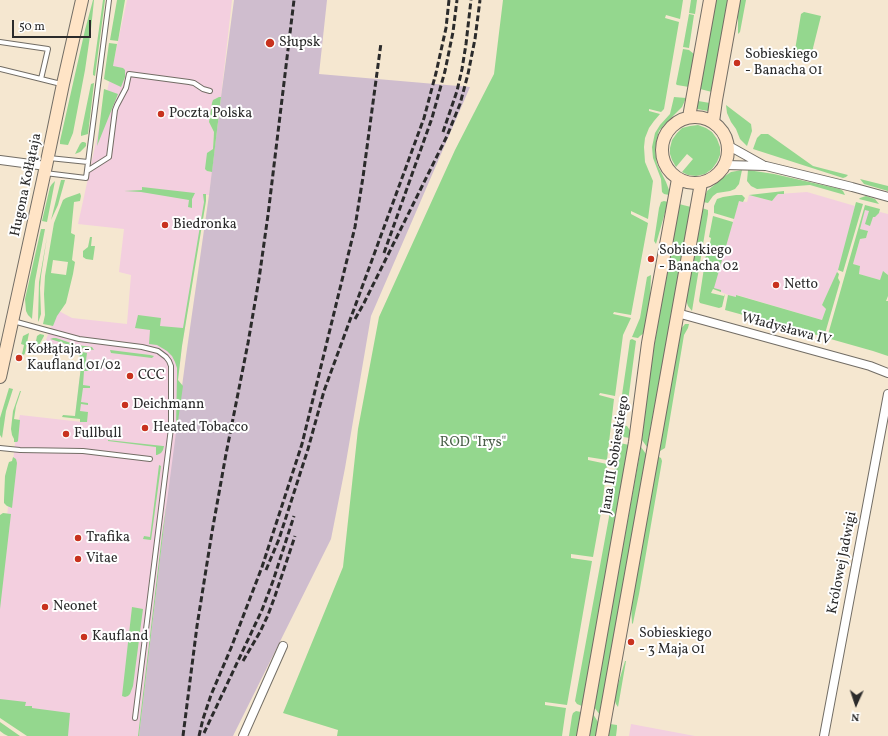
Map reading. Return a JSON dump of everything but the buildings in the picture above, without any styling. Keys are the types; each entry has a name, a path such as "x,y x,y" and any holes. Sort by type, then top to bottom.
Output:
{"street":[{"name":"Hugona Kołłątaja","path":"0,377 82,0"},
{"path":"689,117 710,0"},
{"path":"713,122 734,0"},
{"path":"689,117 702,117 713,122 721,128 729,146 726,165 715,177 708,181 693,184 678,179 671,174 666,167 663,158 662,143 667,132 677,122 689,117"},
{"path":"729,146 766,166"},
{"path":"0,160 46,166"},
{"path":"726,165 766,166 888,197"},
{"name":"Jana III Sobieskiego","path":"583,736 635,442 648,343 678,179"},
{"path":"602,736 701,183"},
{"name":"Władysława IV","path":"677,313 870,366 888,373"},
{"name":"Królowej Jadwigi","path":"824,736 888,394"},
{"path":"243,736 283,646"}],"lane":[{"path":"46,166 86,178 109,0"},
{"path":"0,42 48,49 41,78"},
{"path":"0,69 63,84"},
{"path":"87,171 109,157 115,110 126,88 128,74 194,83 203,90 210,91"},
{"path":"46,166 88,162"},
{"path":"12,321 79,339 142,347 158,351 166,357 171,366 170,428 134,718"},
{"path":"0,448 20,450 83,451 150,459"}],"shaded area":[{"path":"127,0 232,0 221,97 215,99 209,122 214,132 213,149 207,171 212,172 209,195 206,195 182,346 178,380 183,386 139,736 48,736 0,705 0,579 17,426 20,415 82,422 82,417 75,416 82,358 78,355 43,348 57,310 72,318 127,324 131,275 119,272 124,229 78,224"},
{"path":"234,0 327,0 319,74 470,87 371,316 345,468 331,539 233,736 139,736 167,501"},
{"path":"807,192 855,206 839,269 822,305 826,309 822,320 737,295 736,297 728,295 721,292 721,290 713,288 739,201 747,202 749,195 772,201 778,194"},
{"path":"865,209 869,210 870,226 873,216 880,212 888,214 888,275 885,272 880,280 858,274 860,266 853,264 860,239 866,238 868,232 860,229"},
{"path":"631,724 695,736 629,736"}],"green space":[{"path":"93,0 91,29 85,70 73,133 68,145 60,144 85,30"},
{"path":"103,0 105,0 95,76 93,75 93,72"},
{"path":"117,0 125,0 118,41 110,40"},
{"name":"ROD \"Irys\"","path":"503,0 683,0 680,19 666,15 665,18 679,22 664,109 661,112 649,109 649,111 660,114 649,128 645,138 645,162 653,181 648,219 631,211 631,214 648,223 631,315 614,312 613,314 631,318 623,335 615,396 600,393 599,395 614,399 607,460 588,457 588,460 607,464 602,507 593,557 571,554 571,558 592,561 567,705 545,702 545,705 566,708 562,736 337,736 338,730 283,713 343,567 358,429 379,317 455,150 494,74"},
{"path":"691,0 697,0 695,14 689,13"},
{"path":"716,0 728,0 712,92 700,89"},
{"path":"740,0 746,0 740,32 738,34 738,15"},
{"path":"804,12 821,16 813,48 814,52 809,59 795,50 801,14"},
{"path":"689,14 694,15 689,48 683,47"},
{"path":"109,43 117,44 113,66 123,68 125,70 125,77 121,87 104,79"},
{"path":"683,49 689,50 694,54 689,87 676,84"},
{"path":"94,83 88,134 81,136 91,84"},
{"path":"104,89 118,94 97,146"},
{"path":"221,97 212,172 205,169 207,153 213,149 214,132 209,122 213,100"},
{"path":"674,97 686,98 682,107 659,131 655,150 657,164 666,182 669,195 662,192 661,179 653,158 652,147 655,133 670,114"},
{"path":"698,101 710,103 708,111 697,109"},
{"path":"726,105 751,124 752,131 747,146 740,139 731,122 727,113"},
{"path":"698,125 712,132 720,147 720,155 712,169 705,174 696,176 688,175 682,172 693,159 687,154 676,167 670,154 670,148 672,140 682,128"},
{"path":"761,134 768,134 813,166 848,175 843,178 753,149 757,138"},
{"path":"82,142 86,143 86,146 80,152 75,154 80,144"},
{"path":"742,170 739,184 735,189 717,193 708,203 703,202 707,191 725,176 731,172"},
{"path":"748,170 774,174 840,189 845,195 810,185 757,189 751,186 747,181"},
{"path":"860,179 888,186 888,191 864,184"},
{"path":"61,180 65,180 58,205 51,220"},
{"path":"55,181 47,222 42,221 50,187"},
{"path":"142,187 195,193 192,199 192,208 188,207 189,200 141,192 124,191 142,190"},
{"path":"784,191 784,194 778,194 772,201 749,195"},
{"path":"80,193 81,196 80,201 74,202 71,233 75,235 72,260 75,262 66,303 57,316 53,326 43,324 45,315 45,276 54,223 63,200","holes":["53,260 68,262 66,275 51,273"]},
{"path":"203,194 206,194 206,201 182,346 178,380 183,386 176,428 177,368 175,362 167,351 157,345 149,344 150,330 135,328 138,315 161,318 160,326 183,328 204,202"},
{"path":"742,195 745,198 743,202 739,201 734,219 714,213 714,206 717,199"},
{"path":"866,196 875,199 879,204 859,199"},
{"path":"661,202 668,202 656,244 654,241"},
{"path":"856,202 863,204 843,272 838,270"},
{"path":"679,204 691,207 647,447 642,440 650,370"},
{"path":"865,205 880,209 879,213 873,217 870,226 865,224 869,211 865,210 860,229 868,231 866,238 860,239 853,264 860,266 859,274 880,280 883,271 888,275 888,296 886,301 888,301 888,356 827,338"},
{"path":"702,208 708,210 708,214 692,311 686,300"},
{"path":"713,216 733,222 714,288 721,290 721,292 713,289 711,293 724,296 725,294 722,307 719,308 700,303 699,301 707,248 709,248 711,238 709,237"},
{"path":"41,229 45,229 35,281 32,319 26,311 25,299"},
{"path":"47,237 40,288 41,314 38,322 39,282"},
{"path":"90,237 92,237 91,246 95,246 93,260 83,257 83,251 88,247"},
{"path":"837,272 839,274 838,278 840,282 824,337 725,310 728,295 736,297 736,295 822,320 826,309 822,305"},
{"path":"651,275 650,301 644,333 638,338 632,337 640,318 647,277"},
{"path":"685,324 689,324 684,335 665,448 660,451 658,450 675,358 681,329"},
{"path":"29,333 24,355 22,354 24,345 21,344 23,336"},
{"path":"40,334 44,336 33,356 37,336"},
{"path":"53,338 77,345 92,347 94,350 79,348 50,339"},
{"path":"632,339 636,341 625,424 619,424 618,422 630,340"},
{"path":"46,343 87,353 85,368 92,369 92,371 84,371 83,385 90,386 90,388 83,388 81,402 88,403 88,405 81,404 80,411 88,412 87,422 80,422 80,419 62,417 63,415 75,416 82,358 78,355 50,349 48,355 45,354 43,351"},
{"path":"110,350 154,356 152,358 111,353"},
{"path":"9,388 13,389 6,411 2,438 0,435 0,418"},
{"path":"20,391 14,419 20,420 18,441 14,442 11,429 13,411"},
{"path":"618,425 627,426 631,432 630,438 617,436"},
{"path":"108,440 164,446 161,453 156,455 156,447"},
{"path":"620,443 629,445 582,706 577,704 575,701 609,517 617,448"},
{"path":"641,447 646,454 600,715 594,707"},
{"path":"657,456 661,458 662,461 639,594 632,624 631,604"},
{"path":"13,457 16,459 17,463 12,508 4,503 4,500 5,476 9,462 12,461"},
{"path":"159,465 161,466 151,540 143,539 144,536 150,537"},
{"path":"167,501 139,736 138,736 162,535"},
{"path":"3,513 11,514 0,609 0,515"},
{"path":"132,607 143,609 133,686 130,694 125,697 122,696"},
{"path":"626,661 618,707 614,698"},
{"path":"0,699 26,702 25,706 32,706 32,708 70,713 68,736 27,736 0,718"},
{"path":"576,711 581,712 577,736 569,736 572,716"},
{"path":"593,714 598,722 596,736 589,736"},
{"path":"0,722 20,736 8,736 4,734 0,731"},
{"path":"610,724 617,725 616,736 608,736"}],"railway":[{"path":"183,736 197,626 212,532 259,279 294,0"},
{"path":"266,570 279,539 308,449 324,391 424,118 446,28 449,0"},
{"path":"384,253 432,118 445,71 453,32 457,0"},
{"path":"443,132 457,91 462,69 471,0"},
{"path":"355,319 447,136 460,104 475,39 480,0"},
{"path":"199,736 211,695 262,567 302,444 355,227 381,43"},
{"path":"204,733 262,610 294,516"},
{"path":"243,661 268,615 295,536"}],"place":[{"name":"Słupsk","path":"270,43"},
{"name":"Sobieskiego - Banacha 01","path":"737,63"},
{"name":"Poczta Polska","path":"161,114"},
{"name":"Biedronka","path":"165,225"},
{"name":"Sobieskiego - Banacha 02","path":"651,259"},
{"name":"Netto","path":"776,285"},
{"name":"Kołłątaja - Kaufland 01/02","path":"19,358"},
{"name":"CCC","path":"130,376"},
{"name":"Deichmann","path":"125,405"},
{"name":"Heated Tobacco","path":"145,428"},
{"name":"Fullbull","path":"66,434"},
{"name":"Trafika","path":"78,538"},
{"name":"Vitae","path":"78,559"},
{"name":"Neonet","path":"45,607"},
{"name":"Kaufland","path":"84,637"},
{"name":"Sobieskiego - 3 Maja 01","path":"631,642"}]}
